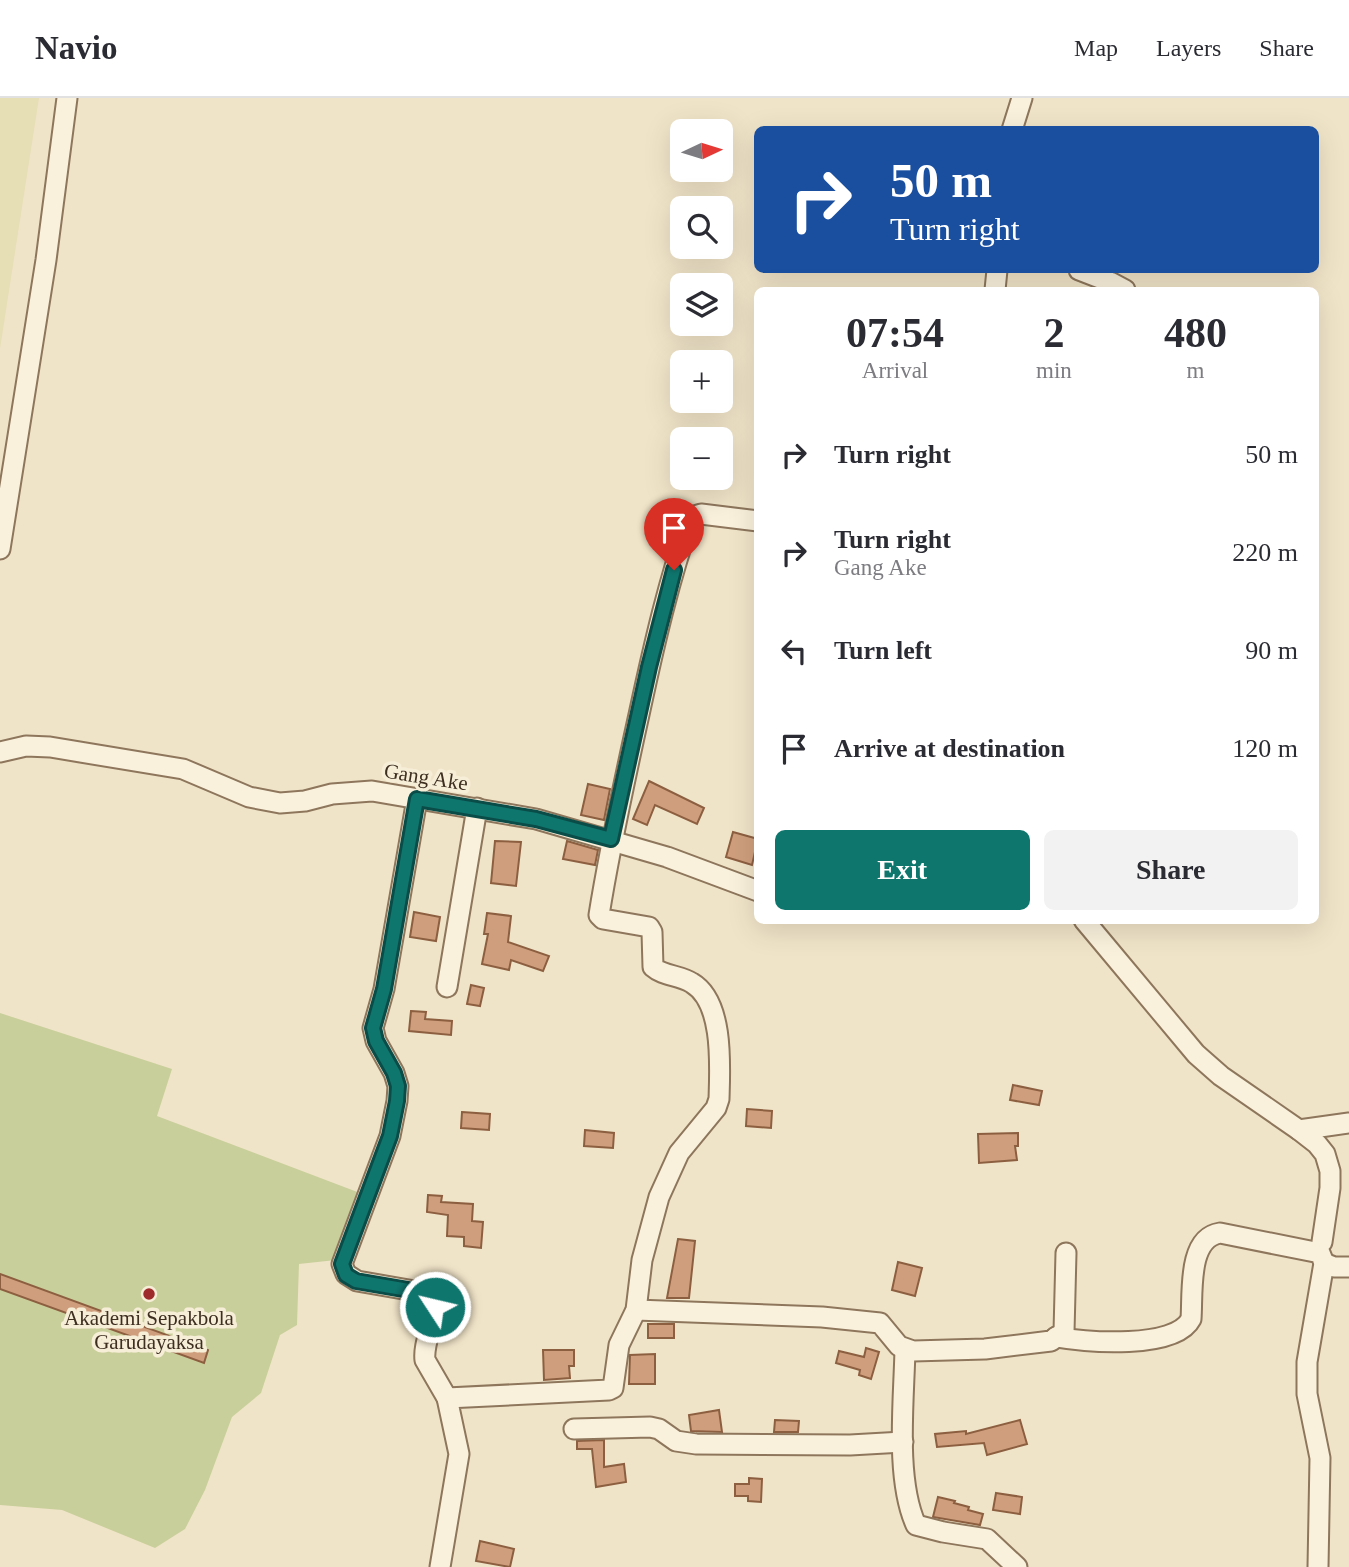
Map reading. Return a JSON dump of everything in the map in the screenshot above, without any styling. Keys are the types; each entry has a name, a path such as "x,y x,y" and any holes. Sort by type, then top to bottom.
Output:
{"street":[{"path":"0,549 46,260 67,98"},
{"path":"1013,126 1022,98"},
{"path":"1087,273 1119,287"},
{"path":"447,1398 609,1390 615,1383 620,1345 636,1310 642,1260 659,1197 679,1153 716,1108 719,1099 717,1021 705,994 694,984 653,967 649,927 603,919 599,915 611,839 649,667 691,517 701,514 754,521"},
{"name":"Gang Ake","path":"0,752 26,746 50,747 183,769 249,797 280,803 305,801 332,794 372,791 477,808 536,819 611,839 754,890"},
{"path":"417,799 384,989 373,1028 376,1041 394,1073 398,1086 397,1101 390,1136 342,1264 346,1275 356,1281 426,1293 432,1297 435,1307 425,1342 425,1360 447,1398 459,1454 440,1567"},
{"path":"447,987 477,808"},
{"path":"1087,924 1196,1054 1221,1076 1299,1130 1325,1154 1331,1188 1322,1241"},
{"path":"1299,1130 1349,1123"},
{"path":"1056,1337 1110,1343 1166,1337 1181,1331 1188,1326 1191,1319 1196,1254 1214,1234 1320,1253 1324,1263 1307,1362 1307,1395 1320,1458 1318,1567"},
{"path":"636,1310 822,1317 880,1323 899,1346 913,1352 985,1349 1051,1341 1064,1332 1066,1253"},
{"path":"1324,1263 1334,1267 1349,1267"},
{"path":"905,1349 905,1485 910,1513 916,1525 987,1539 1017,1567"},
{"path":"574,1429 650,1427 659,1429 676,1441 696,1444 850,1445 903,1442"}],"shaded area":[{"path":"0,98 39,98 0,349"}],"green space":[{"name":"Akademi Sepakbola Garudayaksa","path":"0,1013 172,1069 157,1116 360,1193 336,1260 299,1264 297,1325 280,1335 261,1393 232,1417 205,1490 185,1529 155,1548 62,1510 0,1505"}],"building":[{"path":"649,781 704,808 697,824 655,805 647,825 633,819"},
{"path":"588,784 610,789 604,820 581,815"},
{"path":"733,832 754,838 752,865 726,857"},
{"path":"495,841 521,842 516,886 491,883"},
{"path":"567,841 598,850 595,865 563,859"},
{"path":"414,912 440,917 436,941 410,937"},
{"path":"487,913 511,916 508,942 549,956 543,971 511,960 509,970 482,964 488,934 484,934"},
{"path":"471,985 484,988 480,1006 467,1004"},
{"path":"411,1011 426,1012 425,1019 452,1021 451,1035 409,1031"},
{"path":"1013,1085 1042,1091 1039,1105 1010,1100"},
{"path":"747,1109 772,1111 771,1128 746,1126"},
{"path":"462,1112 490,1114 489,1130 461,1128"},
{"path":"585,1130 614,1133 613,1148 584,1146"},
{"path":"1018,1133 1018,1146 1015,1146 1017,1160 979,1163 978,1134"},
{"path":"428,1195 442,1196 441,1202 473,1204 472,1221 483,1222 481,1248 464,1246 464,1237 447,1236 448,1215 427,1212"},
{"path":"678,1239 695,1241 689,1298 667,1298"},
{"path":"898,1262 922,1268 915,1296 892,1290"},
{"path":"0,1274 208,1350 204,1363 0,1289"},
{"path":"648,1324 674,1324 674,1338 648,1338"},
{"path":"866,1348 879,1352 871,1379 859,1375 860,1370 836,1363 839,1351 864,1357"},
{"path":"543,1350 574,1350 574,1366 569,1366 570,1378 544,1380"},
{"path":"655,1354 655,1384 629,1384 630,1355"},
{"path":"719,1410 722,1432 691,1431 689,1415"},
{"path":"775,1420 799,1421 798,1432 774,1432"},
{"path":"1020,1420 1027,1444 987,1455 984,1443 937,1447 935,1434 966,1431 966,1434"},
{"path":"604,1440 604,1467 624,1464 626,1482 596,1487 592,1449 577,1449 577,1441"},
{"path":"749,1478 762,1479 761,1502 748,1501 748,1496 735,1496 735,1484 749,1484"},
{"path":"996,1493 1022,1497 1020,1514 993,1510"},
{"path":"938,1497 955,1501 954,1503 969,1507 968,1510 983,1514 980,1525 933,1517"},
{"path":"480,1541 514,1549 510,1567 476,1561"}],"place":[{"name":"Akademi Sepakbola Garudayaksa","path":"149,1294"}],"route":[{"path":"435,1307 432,1297 426,1293 356,1281 346,1275 342,1264 390,1136 397,1101 398,1086 394,1073 376,1041 373,1028 384,989 401,903 417,799 536,819 611,839 649,667 674,570"}]}
